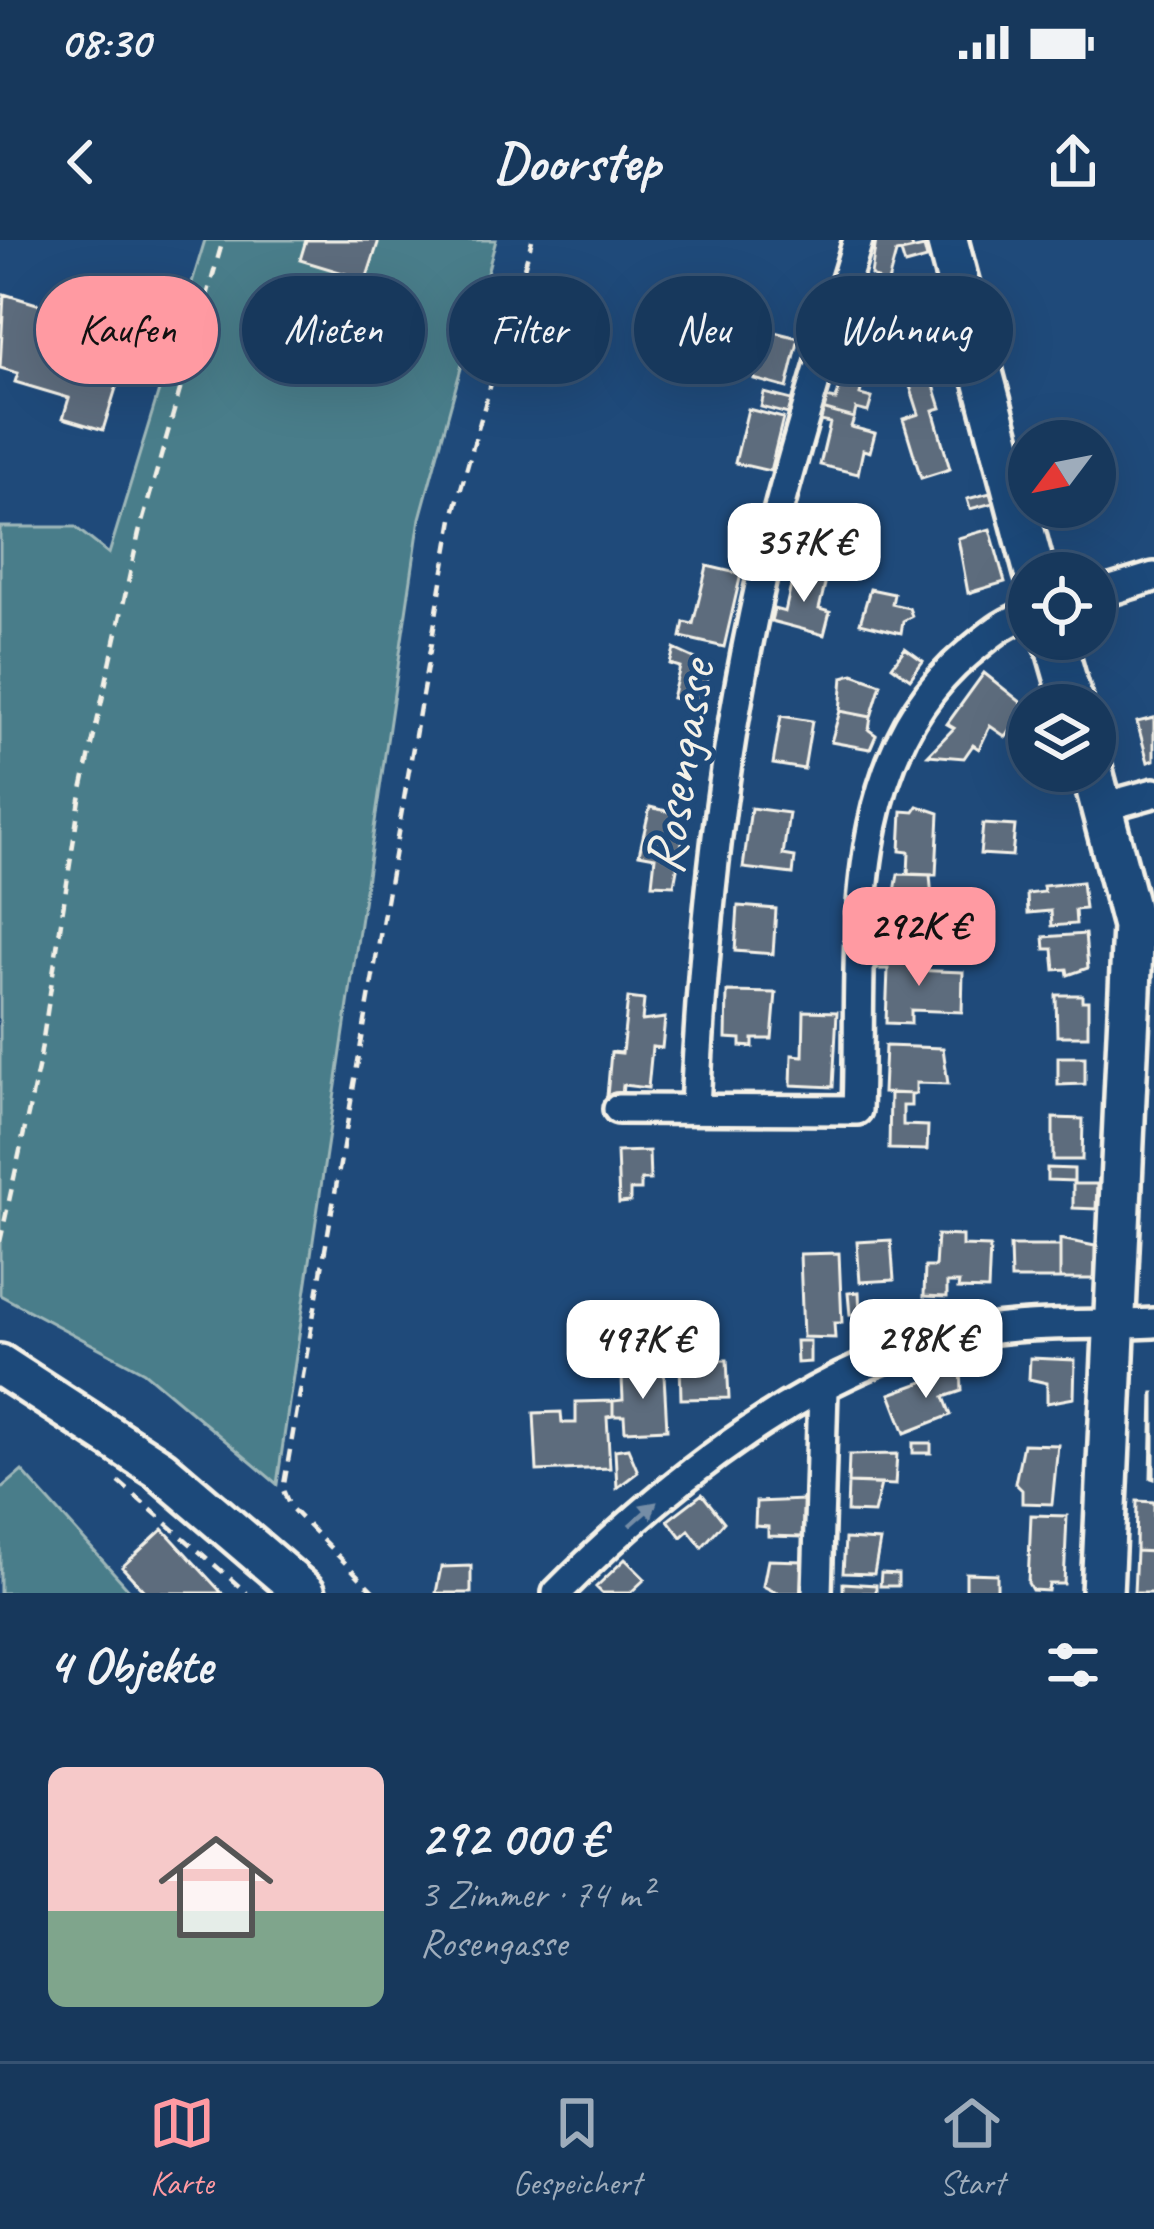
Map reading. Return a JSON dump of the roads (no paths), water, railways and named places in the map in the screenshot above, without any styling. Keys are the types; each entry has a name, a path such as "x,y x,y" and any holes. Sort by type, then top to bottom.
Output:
{"street":[{"name":"Rosengasse","path":"695,1107 710,882 733,724 776,522 858,240"},
{"path":"947,240 1030,552"},
{"path":"1116,589 1154,577"},
{"path":"618,1109 857,1110 864,892 875,807 908,724 953,665 1008,621"},
{"path":"1116,791 1154,794"},
{"path":"1099,792 1133,926 1136,1324 1102,1593"},
{"path":"557,1593 711,1455 872,1366 965,1334 1019,1325 1136,1324"},
{"path":"0,1365 160,1469 305,1593"},
{"path":"817,1593 823,1390"}]}
